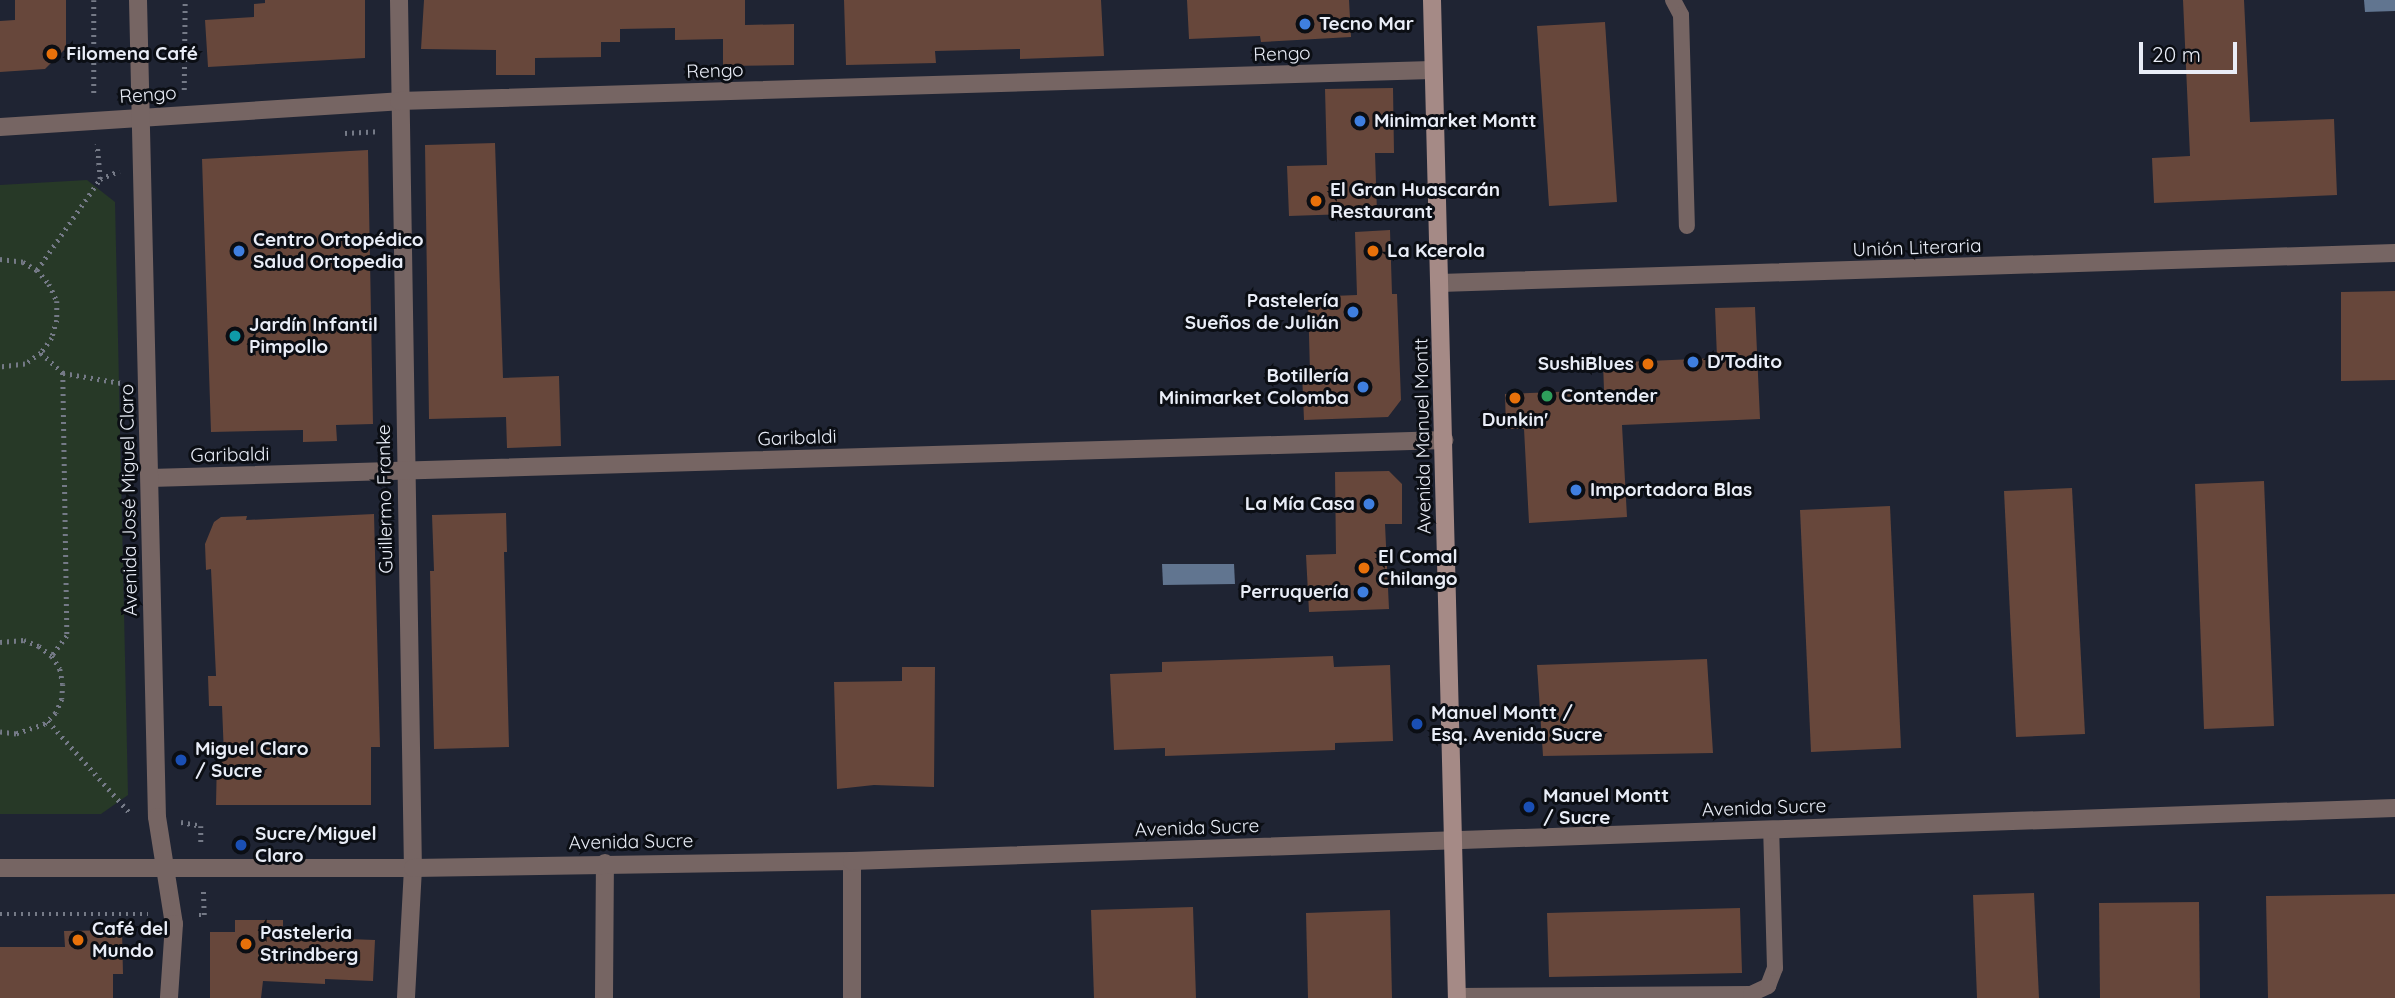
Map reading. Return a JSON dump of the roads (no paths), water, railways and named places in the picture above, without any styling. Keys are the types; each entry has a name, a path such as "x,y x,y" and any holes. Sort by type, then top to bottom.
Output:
{"main road":[{"name":"Avenida Manuel Montt","path":"1432,0 1457,997"}],"street":[{"name":"Avenida José Miguel Claro","path":"138,0 158,817 173,913 169,998"},
{"name":"Guillermo Franke","path":"399,0 413,867 406,998"},
{"name":"Rengo","path":"0,127 95,114 140,116 400,101 1433,70"},
{"name":"Unión Literaria","path":"1440,283 2395,253"},
{"name":"Garibaldi","path":"150,478 1444,440"},
{"name":"Avenida Sucre","path":"0,868 413,867 852,861 2395,808"},
{"path":"852,861 852,998"},
{"path":"604,998 605,863"}],"lane":[{"path":"1673,0 1681,15 1687,226"},
{"path":"1457,997 1751,994 1768,986 1775,968 1771,829"}],"water":[{"path":"2364,0 2395,0 2395,11 2365,12"},
{"path":"1162,564 1234,564 1235,584 1163,585"}],"place":[{"name":"Tecno Mar","path":"1305,24"},
{"name":"Filomena Café","path":"52,54"},
{"name":"Minimarket Montt","path":"1360,121"},
{"name":"El Gran Huascarán Restaurant","path":"1316,201"},
{"name":"Centro Ortopédico Salud Ortopedia","path":"239,251"},
{"name":"La Kcerola","path":"1373,251"},
{"name":"Pastelería Sueños de Julián","path":"1353,312"},
{"name":"Jardín Infantil Pimpollo","path":"235,336"},
{"name":"D'Todito","path":"1693,362"},
{"name":"SushiBlues","path":"1648,364"},
{"name":"Botillería Minimarket Colomba","path":"1363,387"},
{"name":"Contender","path":"1547,396"},
{"name":"Dunkin'","path":"1515,398"},
{"name":"Importadora Blas","path":"1576,490"},
{"name":"La Mía Casa","path":"1369,504"},
{"name":"El Comal Chilango","path":"1364,568"},
{"name":"Perruquería","path":"1363,592"},
{"name":"Manuel Montt / Esq. Avenida Sucre","path":"1417,724"},
{"name":"Miguel Claro / Sucre","path":"181,760"},
{"name":"Manuel Montt / Sucre","path":"1529,807"},
{"name":"Sucre/Miguel Claro","path":"241,845"},
{"name":"Café del Mundo","path":"78,940"},
{"name":"Pasteleria Strindberg","path":"246,944"}]}
